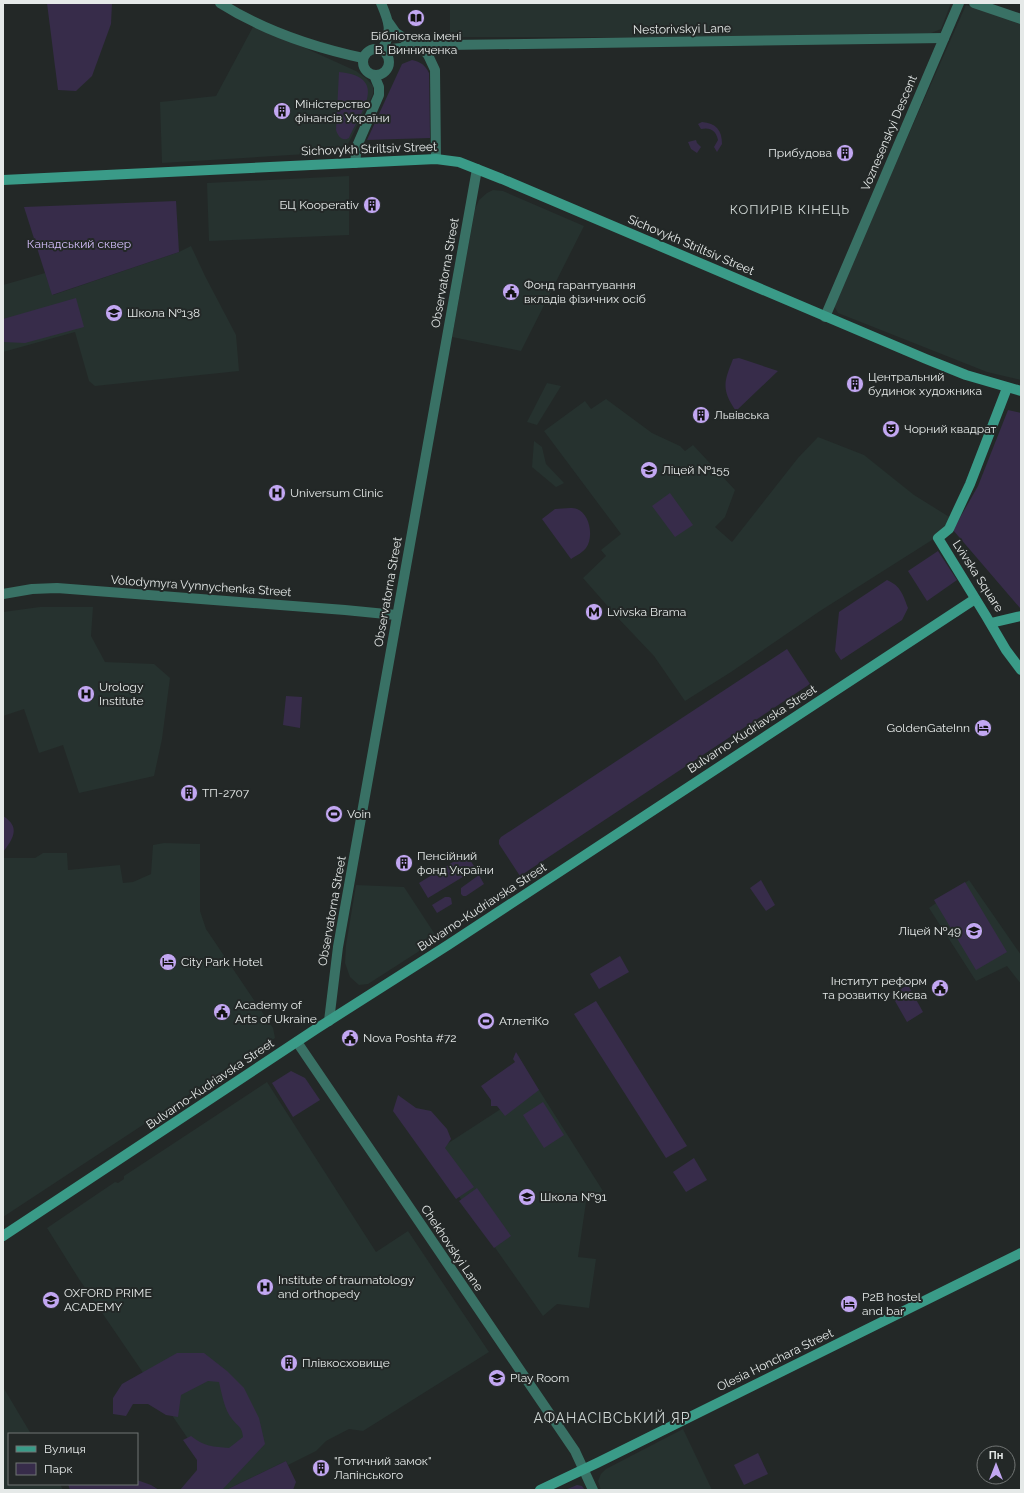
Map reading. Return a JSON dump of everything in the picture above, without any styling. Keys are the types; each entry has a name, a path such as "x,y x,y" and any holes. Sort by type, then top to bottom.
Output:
{"main road":[{"name":"Sichovykh Striltsiv Street","path":"3,180 436,159 459,162 825,317"},
{"path":"825,317 966,375 1021,391"},
{"name":"Lvivska Square","path":"1007,388 970,484 949,529 938,538 991,623 1021,616"},
{"name":"Bulvarno-Kudriavska Street","path":"3,1236 975,599"},
{"path":"991,623 1006,650 1021,670"},
{"name":"Olesia Honchara Street","path":"540,1490 1021,1253"}],"street":[{"path":"220,3 258,24 300,41 327,50 363,58"},
{"path":"381,3 389,23 388,36 382,50"},
{"name":"Voznesenskyi Descent","path":"825,317 959,3"},
{"path":"974,3 1021,19"},
{"name":"Nestorivskyi Lane","path":"389,23 396,33 420,46"},
{"name":"Nestorivskyi Lane","path":"382,50 420,46 944,38"},
{"path":"420,46 428,55 435,70 436,159"},
{"path":"374,48 382,50 388,57 388,66 383,73 374,75 366,71 362,62 364,55 374,48"},
{"path":"355,163 356,146 379,95 379,87 374,75"},
{"name":"Observatorna Street","path":"329,1021 338,948 396,615 477,169"},
{"name":"Volodymyra Vynnychenka Street","path":"3,594 32,589 57,588 396,615"},
{"name":"Chekhovskyi Lane","path":"297,1042 575,1451 593,1490"}],"shaded area":[{"path":"450,3 951,3 941,29 931,33 713,37 450,37"},
{"path":"966,5 1021,23 1021,380 987,372 838,313 834,306"},
{"path":"254,25 356,71 367,79 373,86 373,94 348,144 342,151 339,152 162,163 160,102 216,96"},
{"path":"349,176 349,235 209,241 207,183"},
{"path":"493,190 503,191 584,226 521,351 452,337 475,209 479,200"},
{"name":"Школа №138","path":"191,246 236,335 239,371 95,386 89,381 75,332 3,352 3,285 45,273 53,295 179,252"},
{"path":"547,383 561,386 537,425 527,422"},
{"path":"606,399 652,433 680,446 685,451 693,445 735,490 725,517 715,527 732,542 798,458 818,437 864,455 914,495 951,518 946,530 932,540 820,611 731,672 685,701 654,656 583,578 606,556 601,550 621,534 544,431 585,401 591,409"},
{"path":"534,441 542,447 546,464 564,483 556,487 532,467"},
{"name":"Urology Institute","path":"40,607 93,607 91,636 105,662 154,664 170,678 162,739 154,776 79,793 63,745 39,753 24,709 3,716 3,612"},
{"path":"164,843 200,844 200,911 206,929 273,1028 275,1038 3,1217 3,858 35,858 43,853 67,853 68,870 120,865 123,883 133,882 151,874 153,845"},
{"name":"Ліцей №49","path":"969,880 1021,955 1021,984 1007,966 976,981 929,908"},
{"path":"356,885 404,887 438,939 368,984 359,985 350,977 345,963 346,945"},
{"name":"Institute of traumatology and orthopedy","path":"267,1082 376,1252 408,1231 489,1352 363,1431 349,1429 326,1441 316,1451 288,1465 286,1461 226,1490 223,1490 79,1279 47,1228 115,1182 118,1183 124,1179 124,1176"},
{"name":"Школа №91","path":"536,1086 603,1191 586,1202 578,1257 596,1259 589,1308 557,1304 543,1316 430,1155"},
{"path":"3,1387 30,1433 8,1433 8,1485 60,1485 63,1490 3,1490"},
{"path":"683,1429 712,1490 601,1490 598,1481 601,1474 606,1469"}],"green space":[{"path":"47,3 112,3 111,24 92,76 76,91 58,90"},
{"path":"412,60 422,64 429,73 430,138 367,140 402,64"},
{"path":"339,72 354,75 363,80 368,88 368,96 365,106 349,138 347,139 342,139 336,130"},
{"path":"702,122 711,124 717,128 721,135 722,144 717,152 714,147 718,140 716,134 710,129 701,129 698,124"},
{"path":"696,140 701,147 697,153 691,149 688,142"},
{"name":"Канадський сквер","path":"176,201 179,252 52,295 24,207"},
{"path":"76,298 84,327 25,343 3,342 3,319"},
{"path":"739,358 778,371 736,411 726,391 726,380 733,359"},
{"path":"1008,410 1021,413 1020,608 953,530 978,486"},
{"path":"670,493 693,525 675,537 652,506"},
{"path":"575,508 585,516 588,521 590,538 586,548 571,559 542,519 555,509"},
{"path":"938,551 957,580 927,601 908,571"},
{"path":"887,580 892,582 898,588 903,595 908,608 902,620 841,660 835,651 839,612"},
{"path":"787,649 810,684 520,876 499,844 501,837"},
{"path":"286,696 302,697 300,728 283,725"},
{"path":"3,816 12,824 14,833 3,852"},
{"path":"466,854 476,869 428,898 419,883"},
{"path":"479,875 484,884 466,896 463,896 461,894 461,888"},
{"path":"761,880 775,905 766,911 750,888"},
{"path":"965,882 1007,952 976,970 934,900"},
{"path":"445,897 451,898 452,904 437,913 432,905"},
{"path":"620,956 629,972 599,989 590,974"},
{"path":"908,985 923,1012 907,1022 891,994"},
{"path":"596,1001 687,1146 666,1158 574,1014"},
{"path":"516,1052 539,1090 505,1116 497,1106 491,1106 491,1100 481,1086 515,1062 513,1059"},
{"path":"291,1071 305,1078 320,1100 293,1117 272,1083"},
{"path":"398,1095 416,1108 431,1111 447,1129 451,1139 445,1148 474,1187 456,1199 393,1111"},
{"path":"543,1102 564,1135 544,1148 523,1115"},
{"path":"694,1158 707,1180 686,1192 673,1172"},
{"path":"477,1188 511,1236 494,1248 459,1201"},
{"path":"177,1353 204,1353 227,1371 244,1388 259,1418 265,1444 222,1490 180,1490 197,1470 197,1460 183,1440 191,1436 200,1442 209,1445 229,1448 243,1437 241,1429 227,1411 219,1382 208,1381 181,1395 178,1417 166,1415 148,1404 133,1404 126,1416 113,1414 113,1398 122,1384"},
{"path":"758,1453 768,1474 744,1485 734,1465"},
{"path":"286,1461 296,1482 293,1490 226,1490"},
{"path":"138,1480 151,1485 159,1490 70,1490 68,1485 138,1485"},
{"path":"577,1485 582,1486 585,1490 565,1490"}],"place":[{"name":"Бібліотека імені В. Винниченка","path":"416,18"},
{"name":"Міністерство фінансів України","path":"282,111"},
{"name":"Прибудова","path":"845,153"},
{"name":"БЦ Kooperativ","path":"372,205"},
{"name":"Фонд гарантування вкладів фізичних осіб","path":"511,292"},
{"name":"Школа №138","path":"114,313"},
{"name":"Центральний будинок художника","path":"855,384"},
{"name":"Львівська","path":"701,415"},
{"name":"Чорний квадрат","path":"891,429"},
{"name":"Ліцей №155","path":"649,470"},
{"name":"Universum Clinic","path":"277,493"},
{"name":"Lvivska Brama","path":"594,612"},
{"name":"Urology Institute","path":"86,694"},
{"name":"GoldenGateInn","path":"983,728"},
{"name":"ТП-2707","path":"189,793"},
{"name":"Voin","path":"334,814"},
{"name":"Пенсійний фонд України","path":"404,863"},
{"name":"Ліцей №49","path":"974,931"},
{"name":"City Park Hotel","path":"168,962"},
{"name":"Інститут реформ та розвитку Києва","path":"940,988"},
{"name":"Academy of Arts of Ukraine","path":"222,1012"},
{"name":"АтлетіКо","path":"486,1021"},
{"name":"Nova Poshta #72","path":"350,1038"},
{"name":"Школа №91","path":"527,1197"},
{"name":"Institute of traumatology and orthopedy","path":"265,1287"},
{"name":"OXFORD PRIME ACADEMY","path":"51,1300"},
{"name":"P2B hostel and bar","path":"849,1304"},
{"name":"Плівкосховище","path":"289,1363"},
{"name":"Play Room","path":"497,1378"},
{"name":"\"Готичний замок\" Лапінського","path":"321,1468"}],"district":[{"name":"КОПИРІВ КІНЕЦЬ","path":"790,209"},
{"name":"АФАНАСІВСЬКИЙ ЯР","path":"612,1418"}]}
